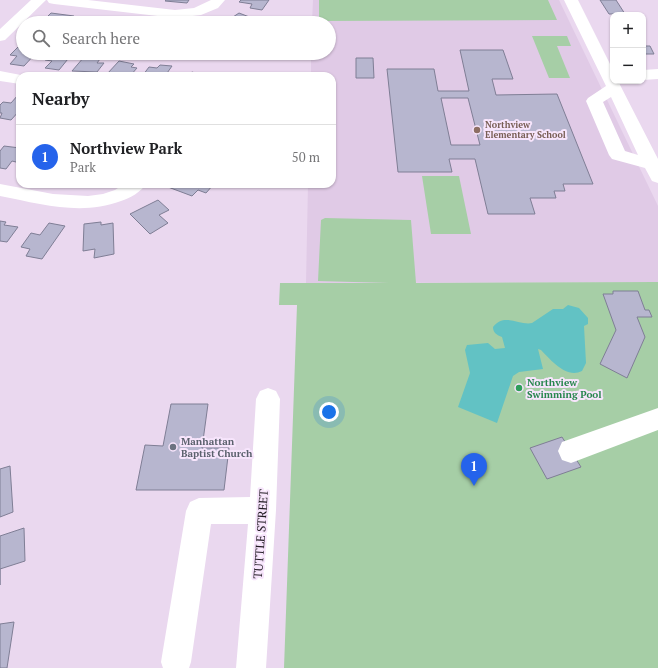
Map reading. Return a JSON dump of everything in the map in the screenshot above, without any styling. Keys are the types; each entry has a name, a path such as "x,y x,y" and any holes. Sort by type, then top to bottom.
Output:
{"street":[{"path":"22,16 39,0"},
{"path":"54,0 175,14 196,12 213,5 218,0"},
{"path":"571,0 610,76"},
{"path":"0,37 16,22"},
{"path":"646,75 658,74"},
{"path":"0,76 16,78"},
{"path":"610,82 594,101 618,155 655,170"},
{"path":"614,84 655,170"},
{"path":"0,190 77,204 103,200 133,188"},
{"name":"TUTTLE STREET","path":"251,668 263,510 268,399"},
{"path":"571,451 658,418"},
{"path":"176,662 199,511 263,510"}],"shaded area":[{"name":"Northview Elementary School","path":"313,0 559,0 658,206 658,282 306,283 308,188 336,188 336,72 311,72 311,60 336,60 336,16 312,16"},
{"path":"319,0 548,0 557,20 336,21 336,16 319,16"},
{"path":"532,36 567,36 571,46 557,46 570,78 549,78"},
{"path":"422,176 459,176 471,234 431,234"},
{"path":"325,218 411,220 416,283 658,282 658,668 284,668 297,305 279,305 280,283 389,283 318,281 321,220"},
{"path":"568,305 579,308 588,318 588,324 584,326 586,363 582,371 576,373 565,371 538,349 543,369 519,372 513,376 497,423 458,407 470,373 465,350 467,345 488,343 495,349 505,348 502,337 497,335 494,331 493,327 497,323 502,320 512,320 522,323 532,323 553,309 563,309"}],"building":[{"path":"189,0 187,3 165,1"},
{"path":"241,0 269,0 262,10 250,8 252,4 239,2"},
{"path":"600,0 616,0 624,12 610,12 609,14"},
{"path":"51,13 74,16 48,16"},
{"path":"239,13 247,16 234,16"},
{"path":"646,46 650,46 654,54 646,54"},
{"path":"16,49 16,56 10,55"},
{"path":"460,50 503,50 513,79 492,79 496,95 557,94 593,184 563,184 565,191 554,191 556,198 530,198 535,214 488,214 475,159 449,159 452,172 398,172 387,69 434,69 438,91 469,91","holes":["441,98 468,98 480,145 451,145"]},
{"path":"16,57 16,60 30,60 24,66 10,64"},
{"path":"356,58 373,58 374,78 356,78"},
{"path":"45,60 67,60 59,70 45,68 52,61"},
{"path":"81,60 99,60 97,63 104,63 97,72 72,71"},
{"path":"119,61 134,64 131,67 137,68 134,72 109,72"},
{"path":"160,65 172,66 168,72 145,72 149,67 157,68"},
{"path":"16,97 16,114 11,120 0,118 2,113 0,113 0,105 3,102 11,103"},
{"path":"4,146 16,148 16,162 12,161 6,169 0,168 0,151"},
{"path":"171,188 210,188 206,193 198,190 192,196"},
{"path":"158,200 169,210 159,215 168,223 150,234 130,214"},
{"path":"0,221 6,222 4,225 18,227 7,242 0,241"},
{"path":"101,222 101,225 113,223 114,254 94,258 95,249 83,251 84,224"},
{"path":"49,223 65,226 42,259 26,256 30,249 21,247 31,233 40,235"},
{"path":"613,291 638,291 645,310 649,310 652,317 637,317 645,337 627,378 600,364 616,330 603,294 613,294"},
{"name":"Manhattan Baptist Church","path":"171,404 208,404 202,448 229,448 224,490 136,490 145,445 163,446"},
{"path":"562,437 581,467 547,479 530,448"},
{"path":"10,466 13,512 0,517 0,469"},
{"path":"24,528 25,561 0,569 0,536"},
{"path":"14,622 7,668 0,668 0,624"}],"place":[{"name":"Northview Elementary School","path":"477,130"},
{"name":"Northview Swimming Pool","path":"519,388"},
{"name":"Manhattan Baptist Church","path":"173,447"},
{"name":"Northview Park","path":"474,486"}]}
